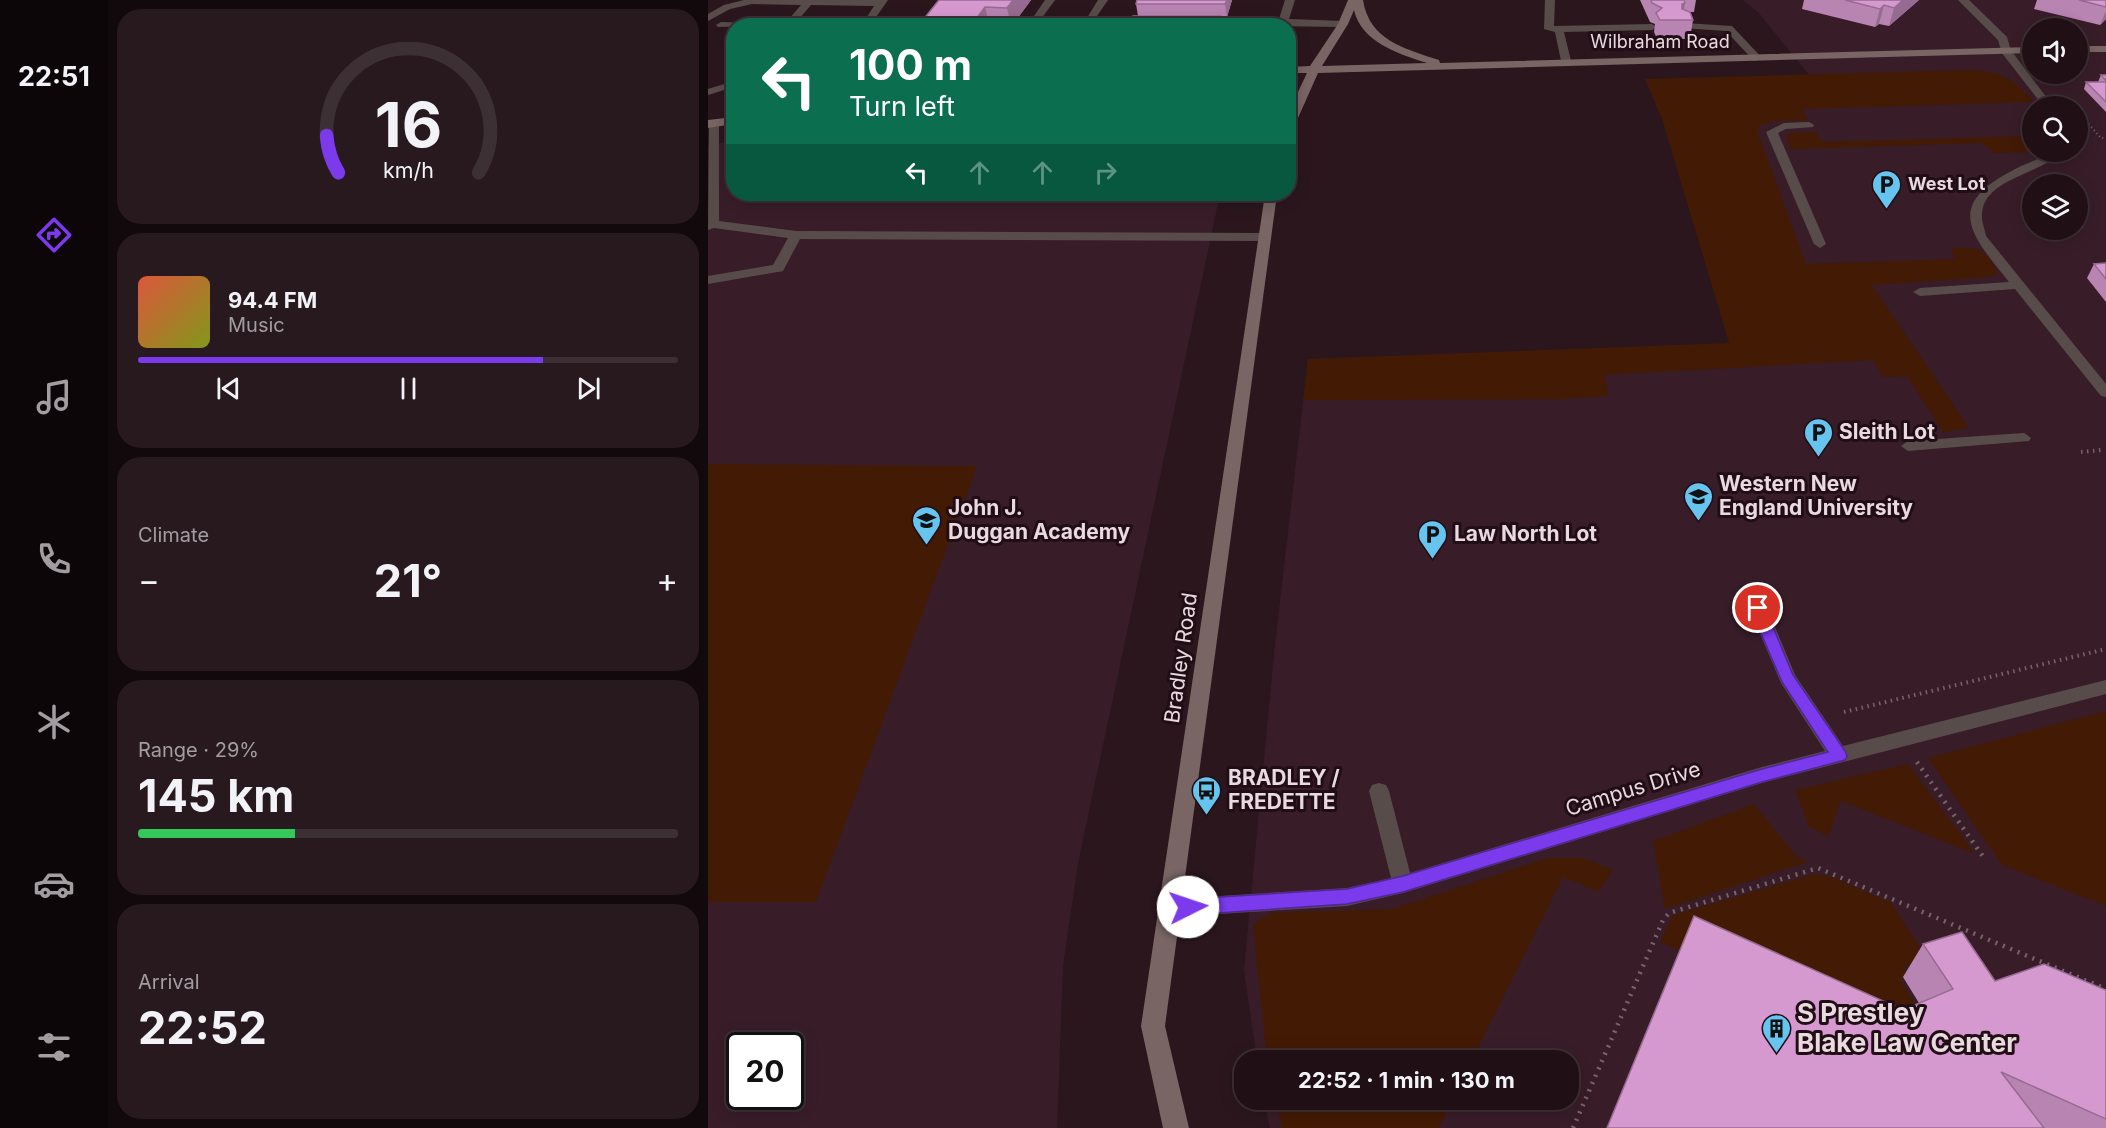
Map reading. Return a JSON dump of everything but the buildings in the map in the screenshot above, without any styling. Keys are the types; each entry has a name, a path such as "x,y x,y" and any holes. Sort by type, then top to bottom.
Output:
{"main road":[{"path":"1296,109 1314,69 1343,24 1353,0"},
{"path":"1358,0 1362,20 1377,36 1402,49 1446,65"},
{"path":"2088,49 2106,49"},
{"name":"Wilbraham Road","path":"1296,70 2022,50"},
{"path":"711,123 726,121"},
{"name":"Bradley Road","path":"1176,1128 1153,1026 1270,201"}],"street":[{"path":"1963,0 2003,39 2006,51"}],"lane":[{"path":"1037,18 1050,0"},
{"path":"1091,18 1103,0"},
{"path":"1284,18 1290,0"},
{"path":"1550,0 1549,29 1652,27"},
{"path":"708,18 727,7 752,1 882,1"},
{"path":"870,18 882,1"},
{"path":"794,18 808,2"},
{"path":"1296,24 1343,24"},
{"path":"721,25 726,25"},
{"path":"1684,26 1729,28 1758,59"},
{"path":"1559,29 1566,61"},
{"path":"2006,51 2040,96"},
{"path":"708,92 726,86"},
{"path":"711,123 710,225 796,235 1265,237"},
{"path":"1809,125 1784,126 1772,132 1820,244"},
{"path":"2039,162 1998,183 1982,197 1976,212 1980,237 2106,393"},
{"path":"708,280 778,268 796,235"},
{"path":"1920,292 2018,285"},
{"path":"1908,446 2024,438"},
{"path":"1758,608 1787,678 1839,756"},
{"name":"Campus Drive","path":"1170,908 1347,897 1403,884 1762,775 2106,687"},
{"path":"1379,791 1403,884"}],"path":[{"path":"2088,124 2106,144"},
{"path":"2100,138 2106,138"},
{"path":"2081,452 2102,450"},
{"path":"1814,719 2106,650"},
{"path":"1915,759 1984,858"},
{"path":"1573,1128 1663,920 1669,913 1818,868 1968,928 2106,989"},
{"path":"1960,938 1968,928"}],"shaded area":[{"name":"Western New England University","path":"1743,0 2106,0 2106,1128 1270,1128 1266,1110 1579,1110 1579,1050 1256,1050 1244,970 1275,645 1308,359 1805,343 1717,80 1810,76 1758,12"},
{"path":"1972,70 2007,78 2028,96 2022,96 2022,102 1802,109 1808,120 1774,121 1760,126 1758,133 1806,264 1955,259 1951,248 1974,249 1989,258 1998,273 1989,277 1872,285 1969,428 1943,432 1907,376 1883,377 1873,360 1604,375 1609,396 1567,399 1303,400 1308,359 1729,343 1662,119 1645,79"},
{"path":"1816,132 1822,142 2022,136 2022,152 1994,153 1981,143 1791,149 1786,137 1789,133"},
{"name":"John J. Duggan Academy","path":"726,142 726,201 1219,201 1078,863 1063,966 1057,1128 708,1128 708,145"},
{"path":"708,464 977,466 816,902 708,902"},
{"path":"2106,711 2106,906 2002,865 1928,758"},
{"path":"1908,764 1975,854 1841,801 1828,836 1809,827 1795,790"},
{"path":"1754,804 1796,856 1808,862 1665,909 1653,841"},
{"path":"1548,858 1584,858 1613,870 1598,892 1563,877 1477,1050 1266,1050 1253,925 1270,913 1392,909"},
{"path":"1814,874 1833,877 1891,903 1927,958 1904,967 1907,973 1900,979 1925,1020 1950,1070 1660,942 1673,915"},
{"path":"1278,1110 1448,1110 1439,1128 1282,1128"}],"place":[{"name":"West Lot","path":"1887,210"},
{"name":"Sleith Lot","path":"1818,458"},
{"name":"Western New England University","path":"1698,522"},
{"name":"John J. Duggan Academy","path":"927,546"},
{"name":"Law North Lot","path":"1433,560"},
{"name":"BRADLEY / FREDETTE","path":"1207,816"},
{"name":"S Prestley Blake Law Center","path":"1776,1054"}],"route":[{"path":"1188,907 1347,897 1403,884 1762,775 1839,756 1787,678 1758,608"}]}
